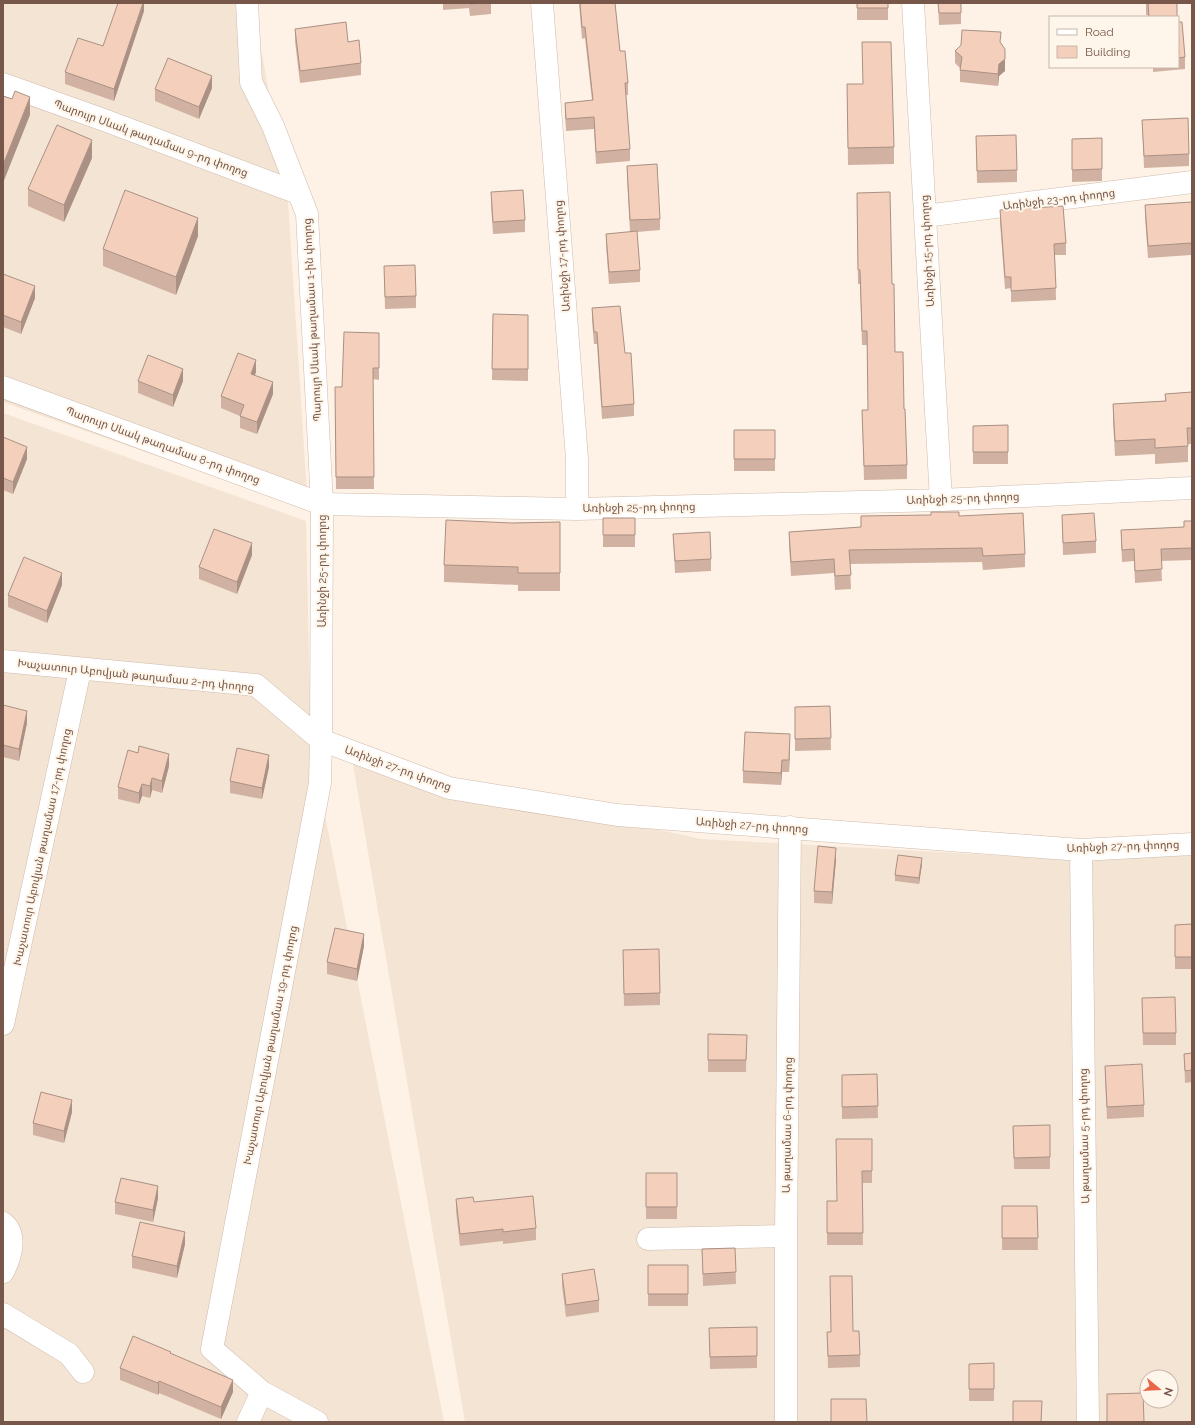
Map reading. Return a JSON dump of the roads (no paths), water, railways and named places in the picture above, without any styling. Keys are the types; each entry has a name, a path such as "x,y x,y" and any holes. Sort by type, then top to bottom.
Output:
{"street":[{"name":"Պարույր Սևակ թաղամաս 1-ին փողոց","path":"247,3 251,82 273,126 307,214 322,504"},
{"name":"Առինջի 17-րդ փողոց","path":"542,3 578,459 577,509"},
{"name":"Առինջի 15-րդ փողոց","path":"913,3 941,500"},
{"name":"Պարույր Սևակ թաղամաս 9-րդ փողոց","path":"3,84 104,120 298,193"},
{"name":"Առինջի 23-րդ փողոց","path":"925,216 1192,182"},
{"name":"Պարույր Սևակ թաղամաս 8-րդ փողոց","path":"3,387 322,504"},
{"name":"Առինջի 25-րդ փողոց","path":"321,740 322,504 577,509 941,500 1192,488"},
{"name":"Խաչատուր Աբովյան թաղամաս 2-րդ փողոց","path":"3,661 80,670 256,685 321,740"},
{"name":"Խաչատուր Աբովյան թաղամաս 17-րդ փողոց","path":"3,1024 80,670"},
{"name":"Առինջի 27-րդ փողոց","path":"321,740 449,788 617,815 1081,850 1192,844"},
{"name":"Խաչատուր Աբովյան թաղամաս 19-րդ փողոց","path":"262,1392 212,1349 320,783 321,740"},
{"name":"Ա թաղամաս 6-րդ փողոց","path":"786,1422 786,1236 790,827"},
{"name":"Ա թաղամաս 5-րդ փողոց","path":"1081,850 1088,1422"},
{"path":"3,1223 9,1227 12,1240 9,1259 3,1272"},
{"path":"648,1239 786,1236"},
{"path":"3,1314 69,1354 83,1372"},
{"path":"248,1422 262,1392 317,1422"}]}
